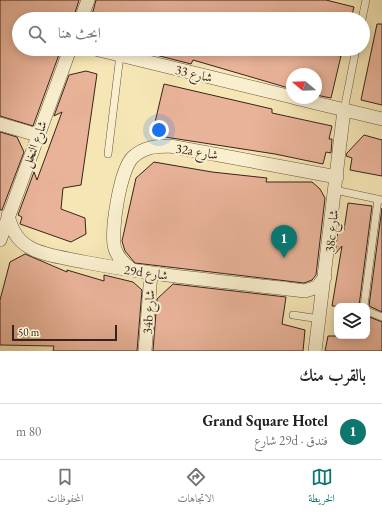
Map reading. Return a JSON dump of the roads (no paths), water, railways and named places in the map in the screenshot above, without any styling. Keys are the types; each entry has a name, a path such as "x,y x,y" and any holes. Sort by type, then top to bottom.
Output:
{"street":[{"path":"84,12 88,0"},
{"name":"شارع النخل","path":"0,240 37,135 67,56"},
{"name":"شارع 33","path":"124,56 286,96"},
{"name":"شارع 33","path":"318,104 382,119"},
{"name":"38c شارع","path":"315,351 326,277 344,110"},
{"path":"0,124 37,135"},
{"name":"32a شارع","path":"132,270 119,258 113,240 121,182 125,169 132,158 144,150 157,146 170,146 336,184"},
{"name":"29d شارع","path":"8,215 14,234 29,247 65,258 151,273 305,291"},
{"name":"34b شارع","path":"145,351 151,273"},
{"path":"320,314 314,299 305,291 317,286 326,277"}],"lane":[{"path":"363,12 366,0"},
{"path":"108,154 120,56"},
{"path":"344,110 355,56"},
{"path":"336,184 380,200 364,303"},
{"path":"370,312 382,317"},
{"path":"293,315 320,314"}],"place":[{"name":"Grand Square Hotel","path":"284,258"}]}
